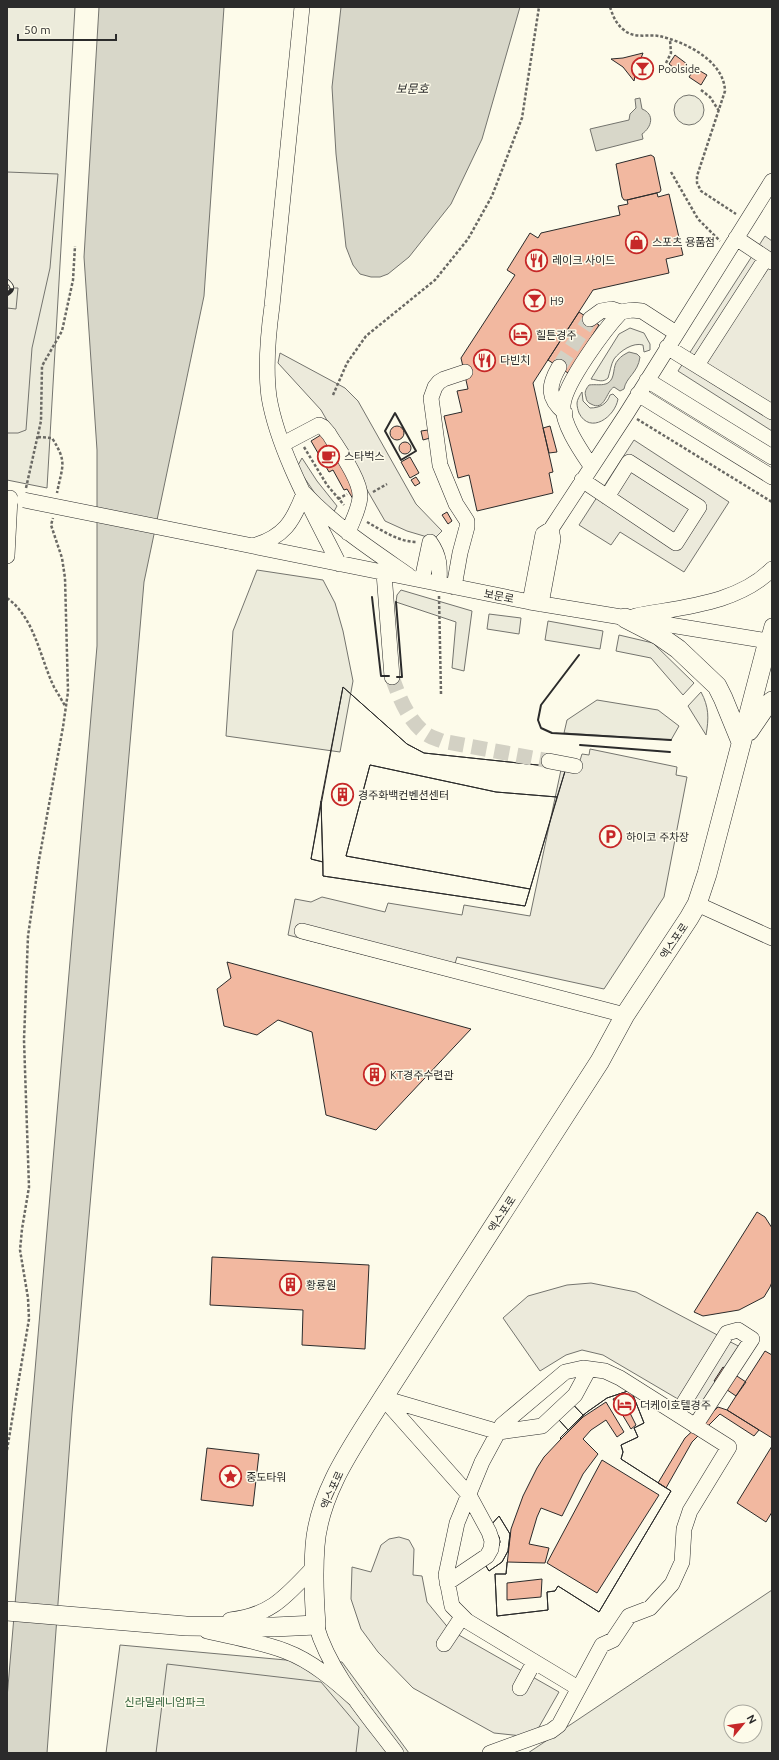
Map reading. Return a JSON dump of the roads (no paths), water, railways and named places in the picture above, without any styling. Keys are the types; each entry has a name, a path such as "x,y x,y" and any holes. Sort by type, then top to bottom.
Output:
{"main road":[{"path":"625,618 658,635 678,649 716,686 723,698 741,742"},
{"name":"엑스포로","path":"316,1625 314,1567 315,1544 320,1517 330,1490 352,1449 383,1398 600,1061 625,1015 697,904 707,874 741,742 771,636"},
{"path":"741,742 764,709 772,701"},
{"path":"7,1611 186,1626 274,1627 316,1625"}],"street":[{"path":"302,7 273,298 267,340 269,397 277,429 283,444 304,494 338,564"},
{"path":"535,603 554,539 551,529 627,412 772,181"},
{"path":"697,366 769,260 732,244"},
{"path":"590,319 601,311 612,309 621,312 632,310 642,311 676,333"},
{"path":"592,466 576,445 564,413 563,406 567,390 609,324 621,312"},
{"path":"667,347 772,412"},
{"path":"558,367 551,381 551,389 557,407 564,413"},
{"path":"454,587 460,553 467,527 440,465 431,398 435,387 439,382 464,372"},
{"path":"647,380 772,457"},
{"path":"638,394 772,478"},
{"path":"283,444 319,425 329,434 355,479 359,489 359,505 348,532"},
{"path":"582,480 606,497 676,543 699,507 629,462 606,497"},
{"path":"304,494 348,532 418,580 430,542 439,557 439,584"},
{"path":"252,546 267,542 285,528 297,514 304,494"},
{"path":"7,556 13,498"},
{"name":"보문로","path":"13,498 535,603 625,618 771,636"},
{"path":"625,618 722,598 739,592 757,581 772,568"},
{"path":"384,573 392,676"},
{"path":"549,761 575,766"},
{"path":"697,904 772,938"},
{"path":"302,931 625,1015"},
{"path":"677,1414 727,1333 738,1330 752,1339 695,1426"},
{"path":"490,1753 551,1731 559,1725 602,1645 613,1640 630,1616 650,1608 672,1584 682,1562 684,1530 690,1511 729,1447 620,1378 604,1370 583,1368 565,1372 502,1425 482,1462 457,1523 446,1575 452,1606 462,1617 578,1688"},
{"path":"383,1398 498,1432 542,1426 575,1395 589,1369"},
{"path":"383,1398 469,1495 489,1532 492,1541 492,1549 487,1556 447,1583"},
{"path":"186,1626 245,1618 258,1614 277,1604 314,1567"},
{"path":"444,1644 462,1617"},
{"path":"316,1625 321,1644 330,1662 356,1700 396,1753"},
{"path":"186,1626 285,1651 308,1662 335,1681 356,1700"},
{"path":"520,1688 534,1662"}],"water":[{"path":"99,7 224,7 204,296 144,582 72,1413 47,1753 7,1753 7,1698 97,646 97,450 84,257"},
{"name":"보문호","path":"341,7 520,7 482,139 451,204 409,257 388,274 380,277 371,277 360,274 353,265 346,247 336,154 332,87"},
{"path":"640,98 642,109 649,114 651,121 648,128 642,134 643,139 596,151 590,129 629,120 630,114 636,108 635,99"},
{"path":"629,352 637,354 640,357 635,371 627,381 624,389 620,391 614,387 611,389 605,400 599,405 596,406 589,403 585,394 589,385 608,383 612,378 616,363 622,356"}],"tunnel":[{"path":"559,367 590,319"},
{"path":"392,677 409,715 419,728 429,736 442,741 549,761"}],"railway":[{"path":"7,281 12,288 7,294"}],"place":[{"name":"Poolside","path":"643,69"},
{"name":"스포츠 용품점","path":"637,242"},
{"name":"레이크 사이드","path":"537,260"},
{"name":"H9","path":"535,301"},
{"name":"힐튼경주","path":"520,335"},
{"name":"다빈치","path":"484,360"},
{"name":"스타벅스","path":"328,456"},
{"name":"경주화백컨벤션센터","path":"342,795"},
{"name":"하이코 주차장","path":"611,837"},
{"name":"KT경주수련관","path":"374,1075"},
{"name":"황룡원","path":"290,1285"},
{"name":"더케이호텔경주","path":"624,1405"},
{"name":"중도타워","path":"230,1477"}],"park label":[{"name":"신라밀레니엄파크","path":"165,1702"}]}
